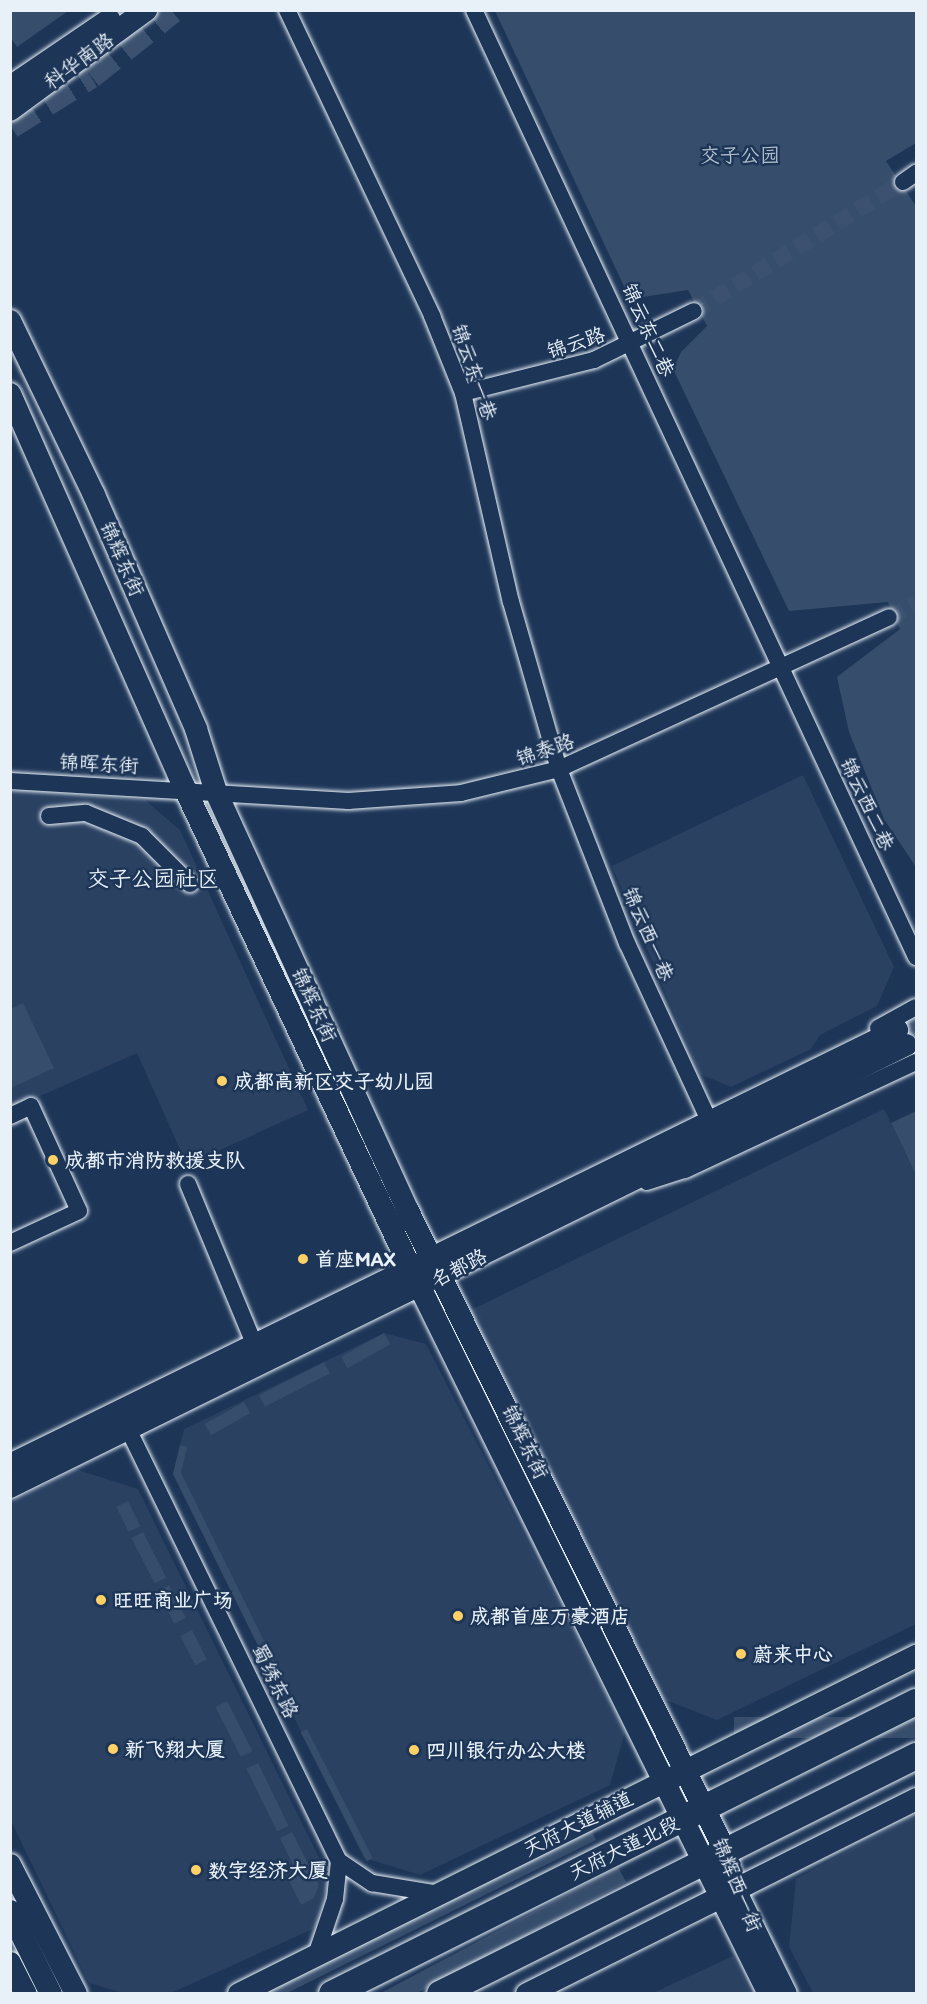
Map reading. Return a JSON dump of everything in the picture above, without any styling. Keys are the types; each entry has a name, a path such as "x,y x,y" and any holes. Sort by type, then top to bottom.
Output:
{"main road":[{"name":"天府大道北段","path":"332,1994 916,1702"},
{"path":"440,1994 916,1756"}],"street":[{"name":"科华南路","path":"10,87 123,10"},
{"name":"科华南路","path":"10,110 146,10"},
{"name":"锦云东一巷","path":"287,10 432,316 463,393 511,602 559,769"},
{"name":"锦云东二巷","path":"474,10 633,345 780,670"},
{"name":"锦云路","path":"463,393 538,377 633,345 694,311"},
{"name":"锦辉东街","path":"10,321 167,663 216,792 437,1267 685,1771 693,1813"},
{"name":"锦辉东街","path":"10,394 185,789 416,1278 664,1782 693,1813"},
{"name":"锦泰路","path":"185,789 403,801 559,769 780,670 889,617"},
{"path":"136,674 158,675 167,663"},
{"name":"锦云西二巷","path":"780,670 916,957"},
{"name":"锦云西一巷","path":"559,769 627,943 705,1112"},
{"name":"锦晖东街","path":"10,781 185,789"},
{"path":"49,816 86,813 142,836 190,884"},
{"path":"593,1189 705,1112 915,1011"},
{"name":"名都路","path":"10,1487 130,1433 416,1278 593,1189 907,1046"},
{"path":"10,1116 31,1106 79,1211 10,1243"},
{"path":"188,1184 255,1346"},
{"path":"10,1465 255,1346 416,1278"},
{"name":"蜀绣东路","path":"130,1433 339,1861"},
{"name":"天府大道辅道","path":"239,1994 916,1656"},
{"path":"527,1994 916,1799"},
{"name":"锦辉西一街","path":"693,1813 714,1857 769,1994"},
{"path":"316,1955 335,1899 339,1861 372,1883 439,1894"},
{"path":"10,1865 76,1994"},
{"name":"锦辉西一街","path":"727,1893 786,1994"},
{"path":"10,1911 51,1994"},
{"path":"10,1963 26,1994"}],"shaded area":[{"path":"803,775 894,967 877,1006 820,1035 811,1049 731,1087 700,1074 612,866"},
{"path":"23,790 145,800 180,830 308,1110 187,1165 137,1053 11,1109 10,793"},
{"path":"884,1109 916,1175 916,1624 717,1720 663,1699 469,1311"},
{"path":"384,1333 426,1344 625,1732 610,1785 420,1875 364,1858 173,1474 184,1429"},
{"path":"75,1469 138,1489 329,1878 315,1928 171,1993 123,1993 89,1983 11,1821 11,1502"},
{"path":"916,1814 916,1993 813,1993 789,1947 796,1879"},
{"path":"733,1956 751,1993 653,1993"}],"green space":[{"path":"10,11 68,11 17,47 11,38"},
{"name":"交子公园","path":"495,11 916,11 916,143 886,161 916,206 916,867 884,819 849,732 837,677 900,629 888,602 789,611 673,369 681,352 707,326 688,290 630,299"},
{"path":"23,1003 54,1068 11,1088 11,1009"},
{"path":"916,1111 916,1175 891,1123"},
{"path":"384,1333 390,1344 347,1368 341,1357"},
{"path":"324,1362 330,1374 265,1407 259,1395"},
{"path":"244,1402 250,1413 211,1435 205,1424"},
{"path":"180,1445 187,1447 181,1473 282,1677 275,1680 173,1474"},
{"path":"128,1501 140,1526 129,1532 116,1507"},
{"path":"143,1532 166,1577 155,1583 131,1538"},
{"path":"169,1585 186,1618 174,1624 157,1591"},
{"path":"192,1630 207,1659 195,1665 180,1636"},
{"path":"227,1701 252,1751 241,1757 215,1707"},
{"path":"734,1717 916,1717 916,1738 734,1738"},
{"path":"307,1729 373,1858 367,1861 301,1732"},
{"path":"258,1763 289,1826 277,1832 246,1769"},
{"path":"588,1823 596,1840 287,1993 245,1994"},
{"path":"292,1832 319,1885 314,1898 301,1905 288,1879 295,1869 280,1838"},
{"path":"618,1867 626,1882 415,1994 379,1994"}],"tunnel":[{"path":"10,125 90,75 171,10"},
{"path":"694,311 903,182"},
{"path":"889,617 916,603"},
{"path":"897,1030 916,1021"}],"place":[{"name":"成都高新区交子幼儿园","path":"222,1081"},
{"name":"成都市消防救援支队","path":"53,1160"},
{"name":"首座MAX","path":"303,1259"},
{"name":"旺旺商业广场","path":"101,1600"},
{"name":"成都首座万豪酒店","path":"458,1616"},
{"name":"蔚来中心","path":"741,1654"},
{"name":"新飞翔大厦","path":"113,1749"},
{"name":"四川银行办公大楼","path":"414,1750"},
{"name":"数字经济大厦","path":"196,1870"}],"district":[{"name":"交子公园社区","path":"153,879"}]}
